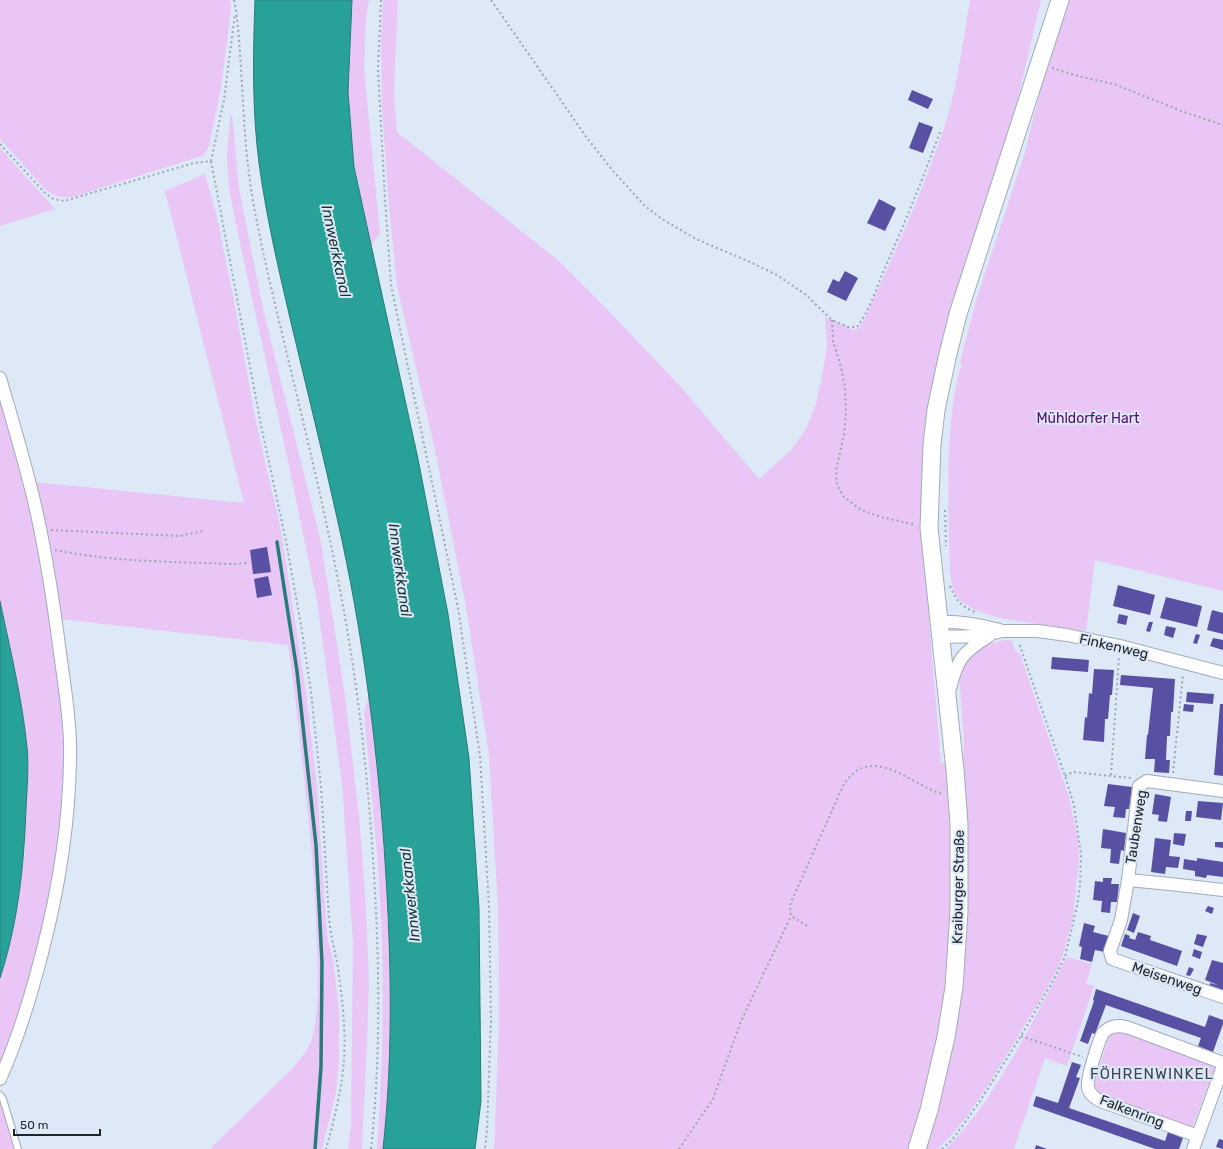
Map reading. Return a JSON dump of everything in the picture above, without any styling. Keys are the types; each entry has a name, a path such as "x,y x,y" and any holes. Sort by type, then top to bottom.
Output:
{"main road":[{"name":"Kraiburger Straße","path":"917,1149 930,1110 946,1037 954,987 960,888 957,798 948,698 929,528 932,445 936,410 958,314 1060,0"}],"street":[{"path":"0,378 19,444 44,547 68,707 70,762 67,811 62,854 49,926 29,1003 0,1079"},
{"name":"Finkenweg","path":"940,630 952,621 1004,631 1045,632 1120,646 1223,673"},
{"path":"948,698 957,664 965,653 975,645 1004,631"},
{"name":"Taubenweg","path":"1112,959 1110,951 1121,920 1128,880 1139,786 1147,781 1223,791"},
{"name":"Taubenweg","path":"1128,880 1223,890"},
{"name":"Meisenweg","path":"1112,959 1223,997"},
{"name":"Falkenring","path":"1198,1136 1097,1099 1090,1092 1088,1087 1088,1079 1093,1060 1103,1033 1108,1029 1120,1026 1132,1029 1223,1064"},
{"path":"1193,1149 1223,1064"}],"lane":[{"path":"0,1095 3,1099 18,1149"}],"path":[{"path":"234,0 239,36 248,162 255,212 266,267 341,592 359,712 368,786 378,960 378,1045 372,1149"},
{"path":"381,0 378,69 391,285 458,608 480,756 489,906 491,1019 485,1149"},
{"path":"491,0 588,138 613,171 645,206 662,219 691,236 777,275 805,294 832,320 850,328 856,327 860,323 870,302 904,226 941,129"},
{"path":"236,10 224,100 211,161 262,430 286,540 311,692 321,786 329,919 331,938 338,967 344,1026 344,1059 342,1079 336,1111 326,1149"},
{"path":"1039,65 1114,84 1184,112 1223,125"},
{"path":"0,144 44,192 53,199 64,201 194,163 211,161"},
{"path":"832,320 833,341 841,367 845,388 846,413 844,434 836,471 837,485 843,496 861,510 881,517 929,528"},
{"path":"945,505 946,548"},
{"path":"40,529 180,536 204,532"},
{"path":"44,547 78,555 154,561 235,564 247,563"},
{"path":"950,585 958,602 967,609 981,614"},
{"path":"942,1149 952,1140 980,1101 1021,1036 1054,979 1065,957 1077,906 1080,885 1081,855 1074,805 1065,776 1004,631"},
{"path":"1111,775 1120,646"},
{"path":"1171,784 1181,687 1185,663"},
{"path":"679,1149 713,1099 741,1021 791,916 791,902 844,784 854,773 862,768 874,766 882,767 905,776 933,792 957,798"},
{"path":"1065,776 1073,772 1111,775 1140,779 1144,783"},
{"path":"791,916 807,926"},
{"path":"1021,1036 1093,1060"}],"green space":[{"path":"0,0 230,0 231,9 221,88 209,146 204,155 73,197 59,196 46,190 0,139"},
{"path":"352,0 369,0 366,19 364,68 380,234 371,245 354,167 348,92"},
{"path":"383,0 398,0 394,91 397,132 560,262 680,386 759,479 791,450 806,429 816,404 827,346 825,317 853,330 859,328 897,248 927,175 950,110 970,0 1041,0 1010,133 925,437 921,486 922,537 941,763 963,759 964,741 959,674 971,654 989,644 1005,640 1012,641 1015,651 1020,654 1069,797 1078,839 1079,860 1073,917 1060,964 1042,997 987,1087 955,1131 938,1149 494,1149 499,1019 498,906 489,755 466,607 435,450 397,286 388,196 382,107 381,42"},
{"name":"Mühldorfer Hart","path":"1068,0 1223,0 1223,591 1095,560 1086,631 1017,621 996,617 975,610 959,599 953,589 951,582 949,546 949,451 953,403 957,378 962,365 960,362 975,304 1024,155 1048,61"},
{"path":"232,114 239,188 263,309 321,542 345,696 359,816 365,891 369,979 362,1149 348,1149 351,1124 353,942 342,783 317,601 229,189 227,155 230,119"},
{"path":"0,148 55,209 0,226"},
{"path":"205,174 215,209 233,295 255,417 281,531 306,693 317,788 327,936 333,960 339,1012 339,1060 336,1093 322,1149 210,1149 293,1068 305,1053 313,1035 318,992 314,880 309,820 288,645 60,619 46,525 35,482 244,503 165,191"},
{"path":"0,397 35,521 61,687 66,773 54,877 37,957 20,1017 0,1068 0,978 8,952 18,904 25,851 27,748 21,704 0,601"},
{"path":"369,696 381,809 390,979 388,1092 383,1149 377,1149 382,1048 383,971 377,858 364,711"},
{"path":"1067,957 1092,964 1086,984 1094,986 1067,1066 1045,1058 1014,1149 946,1149 976,1114 996,1085 1028,1031"},
{"path":"1120,1031 1216,1065 1191,1130 1103,1098 1096,1092 1094,1084 1109,1036 1113,1032"},
{"path":"0,1101 3,1107 15,1149 0,1149"}],"water":[{"name":"Innwerkkanal","path":"255,0 352,0 348,92 354,167 418,459 448,614 469,758 479,909 481,1101 475,1149 383,1149 389,1073 390,960 384,846 377,764 367,683 347,562 277,260 262,182 254,102"},
{"path":"0,601 22,710 28,762 22,873 16,915 0,978"}],"building":[{"path":"912,90 933,99 928,109 908,100"},
{"path":"919,122 933,127 923,153 909,148"},
{"path":"879,199 896,208 885,231 867,223"},
{"path":"845,271 858,278 846,301 827,292 833,279 839,282"},
{"path":"267,547 271,572 253,574 250,550"},
{"path":"268,576 272,595 257,598 254,579"},
{"path":"1118,585 1155,595 1150,615 1113,606"},
{"path":"1166,597 1202,606 1197,627 1160,618"},
{"path":"1212,610 1223,613 1223,634 1207,630"},
{"path":"1119,614 1128,616 1126,625 1117,623"},
{"path":"1149,622 1153,622 1150,632 1146,631"},
{"path":"1166,626 1176,628 1173,638 1164,635"},
{"path":"1196,634 1200,635 1197,644 1193,643"},
{"path":"1213,638 1223,640 1223,650 1210,646"},
{"path":"1052,657 1089,660 1088,672 1051,669"},
{"path":"1094,669 1114,670 1108,719 1105,719 1104,742 1083,740 1089,693 1092,694"},
{"path":"1121,675 1175,679 1170,736 1167,736 1166,760 1170,760 1169,773 1154,772 1155,759 1145,759 1153,688 1120,685"},
{"path":"1187,692 1214,694 1213,704 1186,702"},
{"path":"1184,704 1194,705 1193,712 1183,711"},
{"path":"1220,704 1223,704 1223,776 1214,775"},
{"path":"1108,784 1132,787 1129,809 1126,809 1125,818 1113,817 1115,807 1104,806"},
{"path":"1155,794 1171,797 1167,822 1158,821 1159,815 1152,814"},
{"path":"1198,801 1223,803 1221,820 1196,817"},
{"path":"1186,811 1192,811 1191,821 1185,821"},
{"path":"1103,829 1126,833 1124,851 1121,850 1119,864 1110,863 1111,849 1101,848"},
{"path":"1174,833 1186,834 1184,846 1173,844"},
{"path":"1155,838 1171,840 1169,856 1180,857 1178,868 1166,867 1165,874 1151,872"},
{"path":"1215,842 1223,842 1223,848 1215,847"},
{"path":"1197,858 1223,862 1223,877 1207,875 1206,878 1195,876 1195,871 1183,869 1184,859 1197,861"},
{"path":"1103,878 1112,878 1111,884 1119,884 1117,902 1111,902 1110,913 1101,912 1102,901 1093,900 1095,881 1103,882"},
{"path":"1208,906 1214,908 1212,914 1205,911"},
{"path":"1133,913 1140,916 1134,933 1127,930"},
{"path":"1084,923 1095,926 1093,932 1109,936 1105,952 1095,950 1092,962 1080,959 1082,947 1079,946"},
{"path":"1138,932 1151,936 1150,940 1182,951 1177,966 1121,946 1125,934 1130,936 1129,938 1135,940"},
{"path":"1197,934 1207,936 1203,947 1194,944"},
{"path":"1194,949 1202,952 1200,959 1192,956"},
{"path":"1212,960 1223,963 1223,992 1209,988 1210,983 1218,985 1205,980"},
{"path":"1189,967 1194,969 1190,976 1186,975"},
{"path":"1096,989 1205,1027 1209,1015 1223,1020 1213,1052 1198,1046 1201,1038 1106,1005 1095,1034 1092,1033 1088,1044 1080,1041 1094,1001"},
{"path":"1072,1062 1081,1065 1076,1077 1080,1078 1069,1108 1165,1141 1168,1132 1183,1138 1179,1149 1155,1149 1033,1106 1036,1096 1058,1103"},
{"path":"1219,1139 1223,1140 1223,1149 1216,1147"},
{"path":"1036,1145 1047,1149 1035,1149"}],"waterway":[{"path":"277,542 297,671 316,845 322,963 321,1067 315,1149"}],"district":[{"name":"FÖHRENWINKEL","path":"1152,1074"}]}
